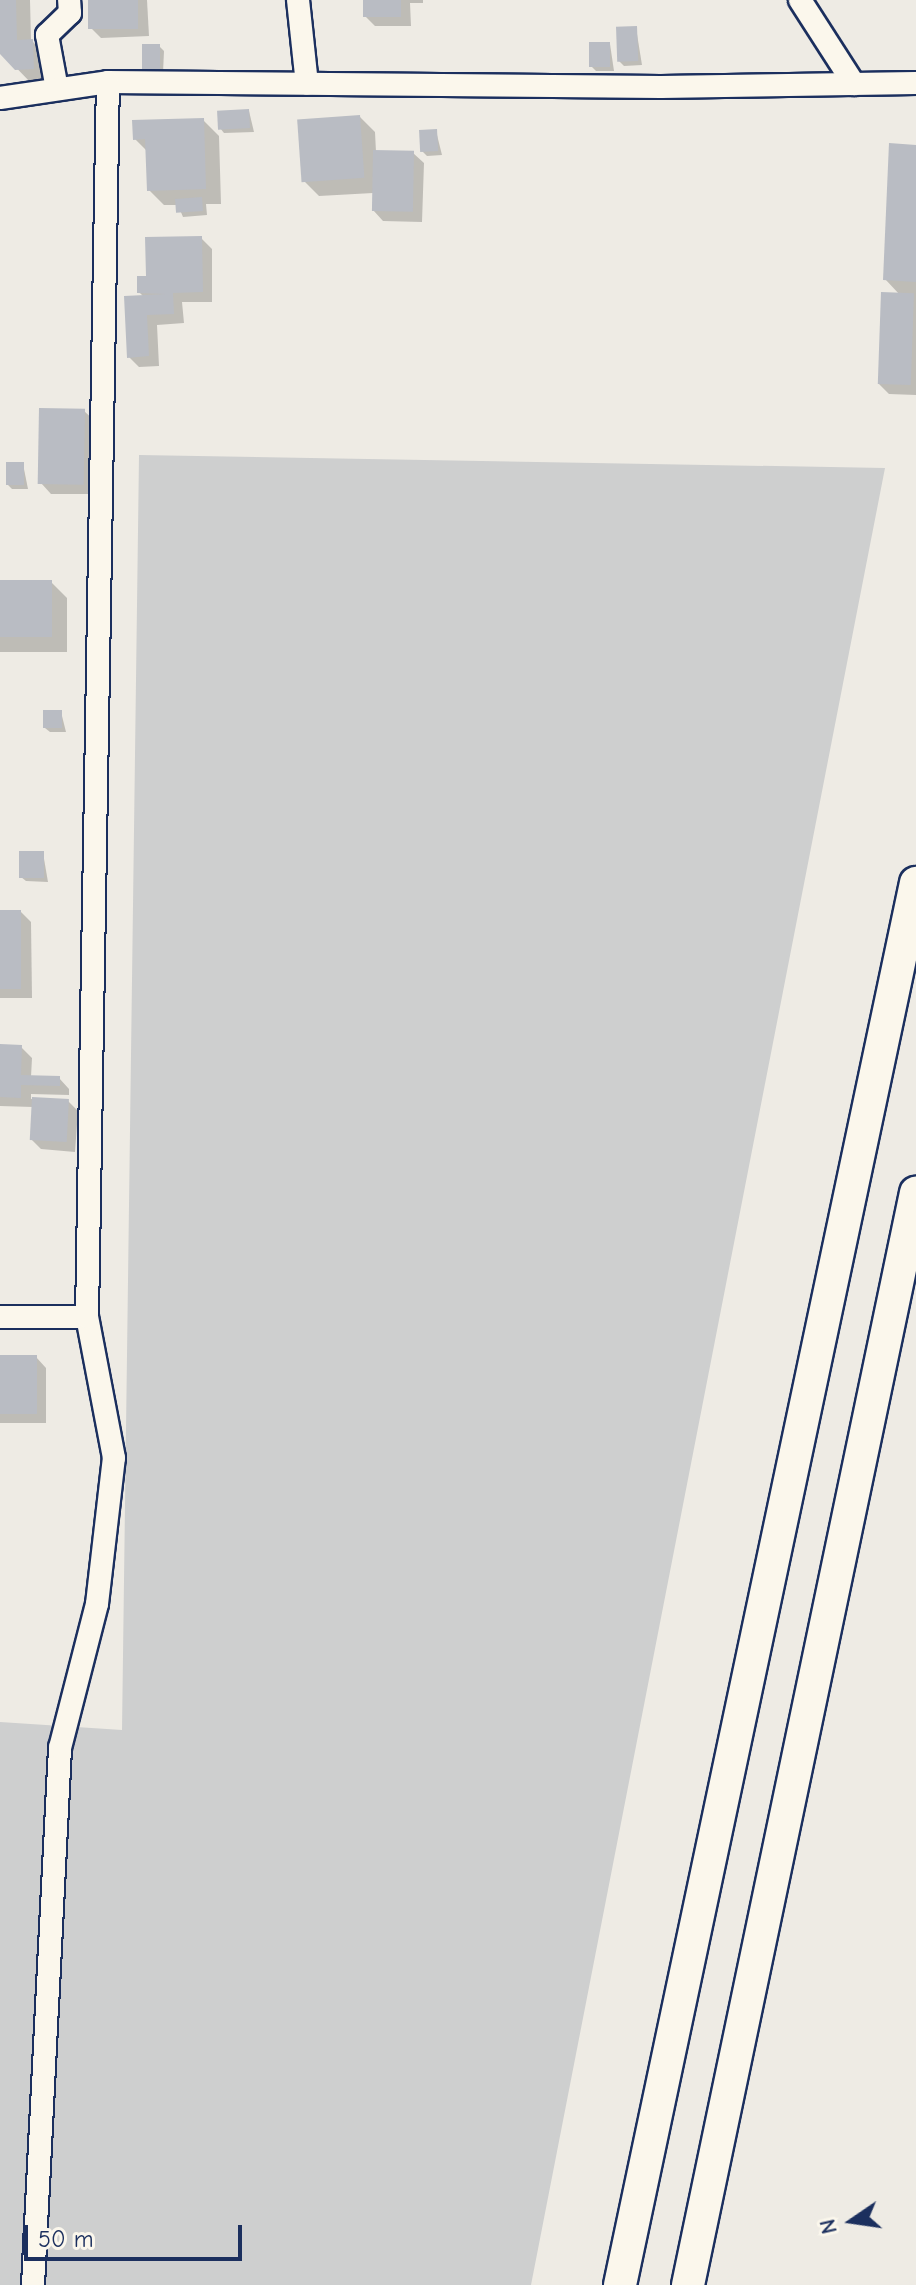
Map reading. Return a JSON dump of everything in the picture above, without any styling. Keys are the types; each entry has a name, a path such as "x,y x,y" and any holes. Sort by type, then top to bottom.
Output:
{"main road":[{"path":"620,2285 916,883"},
{"path":"688,2285 916,1193"}],"street":[{"path":"57,89 47,35 70,13 69,0"},
{"path":"298,0 307,84"},
{"path":"800,0 854,84"},
{"path":"33,2285 60,1748 97,1604 114,1458 87,1317 108,82"},
{"path":"0,98 108,82 916,83"},
{"path":"0,1317 87,1317"}],"shaded area":[{"path":"139,455 885,468 531,2285 0,2285 0,1722 122,1730"}],"building":[{"path":"0,0 16,0 17,40 33,39 34,69 15,70 0,54"},
{"path":"88,0 138,0 138,29 88,29"},
{"path":"363,0 401,0 401,17 363,17"},
{"path":"637,26 638,61 617,62 616,27"},
{"path":"589,42 610,42 610,67 589,67"},
{"path":"142,44 160,44 160,69 142,69"},
{"path":"249,109 250,128 218,130 217,111"},
{"path":"360,115 364,178 302,182 297,119"},
{"path":"204,118 206,189 147,191 145,139 133,140 132,120"},
{"path":"437,129 438,151 420,152 419,130"},
{"path":"889,143 916,145 916,282 883,280"},
{"path":"373,150 414,151 413,212 372,211"},
{"path":"202,197 203,211 176,213 175,199"},
{"path":"202,236 203,292 173,293 174,314 147,315 149,356 127,358 124,296 166,294 137,293 137,276 146,276 145,237"},
{"path":"881,292 914,293 911,385 878,384"},
{"path":"39,408 85,409 84,485 38,484"},
{"path":"6,462 24,462 24,485 6,485"},
{"path":"0,580 52,580 52,637 0,637"},
{"path":"43,710 62,710 62,728 43,728"},
{"path":"19,851 44,851 44,878 19,878"},
{"path":"0,910 21,910 21,989 0,989"},
{"path":"0,1044 22,1045 21,1075 60,1076 60,1086 21,1085 21,1098 0,1097"},
{"path":"32,1097 69,1099 67,1142 30,1140"},
{"path":"0,1355 37,1355 37,1414 0,1414"}]}
